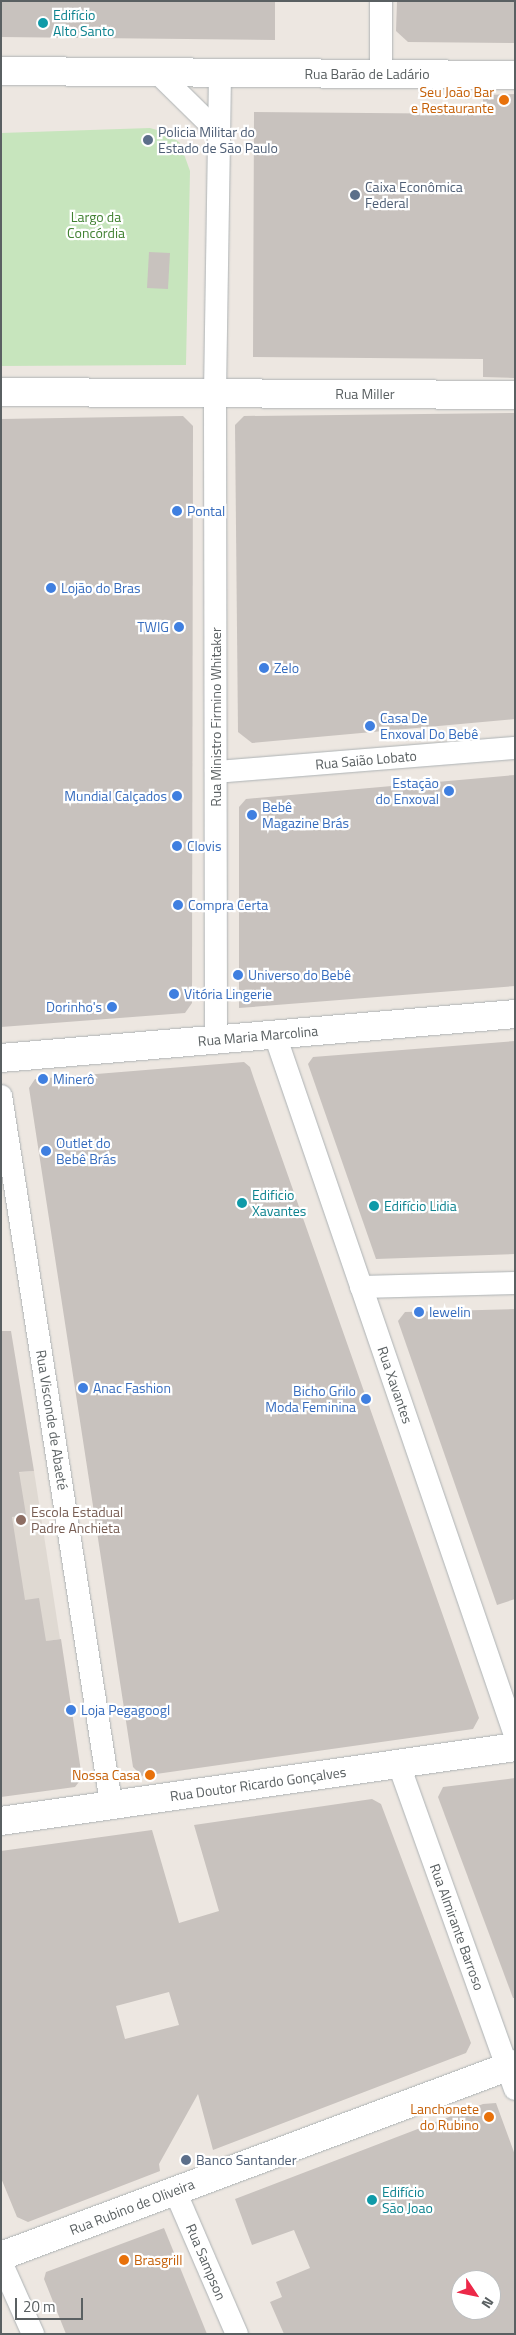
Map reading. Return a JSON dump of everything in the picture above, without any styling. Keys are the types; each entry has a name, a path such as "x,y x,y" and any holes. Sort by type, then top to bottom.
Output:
{"main road":[{"path":"1,71 220,73"},
{"name":"Rua Barão de Ladário","path":"220,73 515,75"},
{"path":"1,392 215,393"},
{"name":"Rua Miller","path":"215,393 515,395"},
{"name":"Rua Maria Marcolina","path":"1,1058 515,1014"},
{"name":"Rua Doutor Ricardo Gonçalves","path":"1,1821 110,1803 400,1765 515,1747"},
{"name":"Rua Rubino de Oliveira","path":"1,2256 175,2191 512,2073"}],"street":[{"path":"380,74 381,1"},
{"path":"157,72 217,131"},
{"path":"215,393 217,131 220,73"},
{"name":"Rua Ministro Firmino Whitaker","path":"215,393 216,1040"},
{"name":"Rua Saião Lobato","path":"216,772 515,748"},
{"name":"Rua Xavantes","path":"275,1035 515,1735"},
{"name":"Rua Visconde de Abaeté","path":"1,1096 110,1803"},
{"path":"361,1287 515,1283"},
{"name":"Rua Almirante Barroso","path":"400,1765 512,2073"},
{"name":"Rua Sampson","path":"175,2191 237,2334"},
{"path":"1,2262 33,2334"}],"shaded area":[{"name":"Escola Estadual Padre Anchieta","path":"34,1471 60,1639 1,1648 1,1474"}],"green space":[{"name":"Largo da Concórdia","path":"150,128 167,133 180,143 190,171 186,365 1,366 1,133"}],"building":[{"path":"1,1 275,1 275,40 1,37"},
{"path":"397,1 515,1 515,43 408,42 396,31"},
{"name":"Caixa Econômica Federal","path":"515,94 515,378 483,377 483,359 253,357 254,112 483,114 483,95"},
{"path":"149,252 170,253 168,289 147,288"},
{"path":"515,413 515,719 252,743 238,732 235,425 244,416"},
{"path":"183,416 193,426 192,1003 185,1013 1,1027 1,419"},
{"path":"515,775 515,986 239,1008 239,807 246,799"},
{"path":"515,1041 515,1254 376,1259 308,1064 313,1057"},
{"path":"244,1062 250,1067 479,1718 473,1729 142,1776 133,1767 29,1088 35,1079"},
{"path":"515,1309 515,1599 497,1605 398,1321 405,1312"},
{"path":"1,1331 11,1331 34,1471 19,1472 26,1515 12,1517 25,1600 39,1598 46,1641 61,1639 82,1778 75,1787 1,1797"},
{"path":"515,1778 515,1998 513,1998 438,1797 443,1787"},
{"path":"372,1799 381,1804 471,2043 466,2053 213,2150 198,2094 159,2164 160,2171 28,2222 17,2217 1,2178 1,1851 152,1830 179,1923 219,1911 194,1825","holes":["169,1992 179,2025 125,2039 116,2006"]},
{"path":"496,2103 515,2155 515,2334 284,2334 270,2302 282,2297 276,2282 310,2268 294,2230 252,2245 235,2199 483,2104"},
{"path":"164,2228 207,2334 66,2334 44,2279 46,2272"}],"place":[{"name":"Edifício Alto Santo","path":"43,23"},
{"name":"Seu João Bar e Restaurante","path":"504,100"},
{"name":"Policia Militar do Estado de São Paulo","path":"148,140"},
{"name":"Caixa Econômica Federal","path":"355,195"},
{"name":"Pontal","path":"177,511"},
{"name":"Lojão do Bras","path":"51,588"},
{"name":"TWIG","path":"179,627"},
{"name":"Zelo","path":"264,668"},
{"name":"Casa De Enxoval Do Bebê","path":"370,726"},
{"name":"Estação do Enxoval","path":"449,791"},
{"name":"Mundial Calçados","path":"177,796"},
{"name":"Bebê Magazine Brás","path":"252,815"},
{"name":"Clovis","path":"177,846"},
{"name":"Compra Certa","path":"178,905"},
{"name":"Universo do Bebê","path":"238,975"},
{"name":"Vitória Lingerie","path":"174,994"},
{"name":"Dorinho's","path":"112,1007"},
{"name":"Minerô","path":"43,1079"},
{"name":"Outlet do Bebê Brás","path":"46,1151"},
{"name":"Edificio Xavantes","path":"242,1203"},
{"name":"Edifício Lidia","path":"374,1206"},
{"name":"Iewelin","path":"419,1312"},
{"name":"Anac Fashion","path":"83,1388"},
{"name":"Bicho Grilo Moda Feminina","path":"366,1399"},
{"name":"Escola Estadual Padre Anchieta","path":"21,1520"},
{"name":"Loja Pegagoogl","path":"71,1710"},
{"name":"Nossa Casa","path":"150,1775"},
{"name":"Lanchonete do Rubino","path":"489,2117"},
{"name":"Banco Santander","path":"186,2160"},
{"name":"Edifício São Joao","path":"372,2200"},
{"name":"Brasgrill","path":"124,2260"}]}
